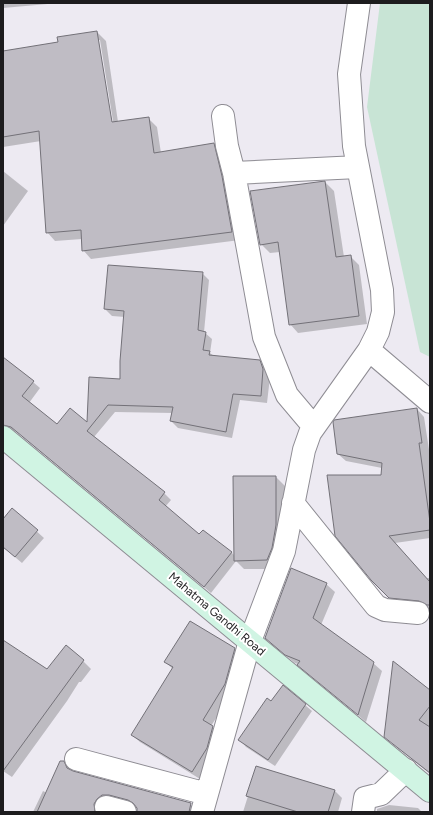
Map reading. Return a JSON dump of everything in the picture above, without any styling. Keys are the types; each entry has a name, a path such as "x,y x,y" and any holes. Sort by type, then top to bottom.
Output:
{"main road":[{"name":"Mahatma Gandhi Road","path":"3,437 430,791"}],"street":[{"path":"76,759 205,803 250,641 284,551 304,450 310,433 369,350 378,332 383,312 382,290 354,146 349,74 359,3"},
{"path":"223,116 227,146 234,173 264,337 287,395 314,427"},
{"path":"234,173 358,167"},
{"path":"369,350 430,402"},
{"path":"293,503 376,606 385,610 418,613"},
{"path":"363,812 365,798 381,794 406,770"}],"green space":[{"path":"380,3 430,3 430,357 420,352 367,107"}],"building":[{"path":"97,31 112,122 149,117 154,153 214,143 222,176 232,232 82,251 81,230 46,233 39,131 3,137 3,51 58,42 57,37"},
{"path":"325,181 336,257 351,255 359,316 289,325 278,242 260,245 250,191"},
{"path":"108,265 203,272 198,330 206,332 203,350 210,351 209,355 260,360 263,369 261,396 233,394 226,432 170,421 173,407 108,405 87,431 165,492 159,500 199,534 203,530 232,552 204,587 11,427 3,425 3,357 34,381 22,396 57,424 70,408 87,422 89,377 120,379 124,311 104,309"},
{"path":"417,408 422,443 419,443 430,530 389,536 430,582 430,605 419,601 389,598 371,580 335,536 327,475 381,475 382,463 337,454 334,420"},
{"path":"233,476 276,476 276,525 272,548 267,560 234,561"},
{"path":"12,508 38,530 15,557 3,547 3,519"},
{"path":"291,568 327,583 313,618 374,662 358,715 297,665 300,661 285,655 265,638"},
{"path":"190,621 235,648 225,684 203,720 213,726 207,748 192,772 131,735 173,667 164,662"},
{"path":"3,640 47,669 66,645 84,660 3,771"},
{"path":"393,661 430,690 430,706 419,720 430,727 430,773 384,737"},
{"path":"283,685 306,704 268,760 238,740 267,698 271,701"},
{"path":"60,761 64,761 67,768 73,771 191,803 189,812 137,812 137,808 128,800 109,795 102,795 94,804 95,812 37,812"},
{"path":"256,766 335,790 328,812 298,812 246,796"}]}
